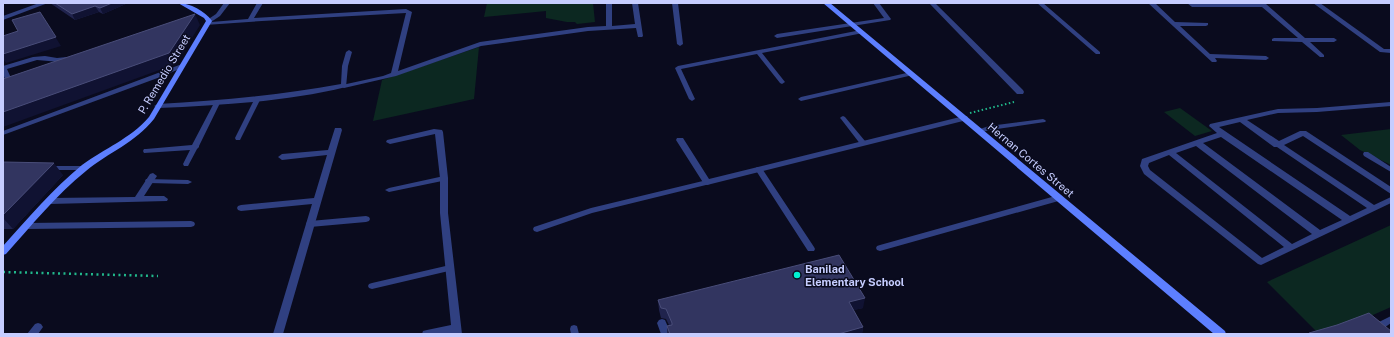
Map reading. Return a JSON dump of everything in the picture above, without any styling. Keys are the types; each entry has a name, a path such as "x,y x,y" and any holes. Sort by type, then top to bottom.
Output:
{"main road":[{"name":"Hernan Cortes Street","path":"826,3 1221,334"},
{"path":"186,4 197,15 206,17 208,23"},
{"name":"P. Remedio Street","path":"3,252 26,226 83,168 142,129 155,114 158,106 208,23"}],"street":[{"path":"3,18 45,3"},
{"path":"932,3 1020,92"},
{"path":"1151,3 1211,58 1266,58"},
{"path":"1190,3 1192,5 1264,5 1322,56"},
{"path":"1316,3 1382,52 1391,51"},
{"path":"1174,24 1206,24"},
{"path":"1274,40 1334,40"},
{"path":"158,106 257,100 344,86 345,66 349,52"},
{"path":"1349,220 1222,134 1213,126 1278,111 1317,110 1391,104"},
{"path":"680,140 707,182 962,117"},
{"path":"1240,119 1374,208"},
{"path":"278,334 338,130"},
{"path":"390,142 434,131 439,132 444,178 444,213 456,331 427,334"},
{"path":"1278,145 1303,133 1391,191"},
{"path":"1222,134 1145,161 1144,166 1147,172 1261,262 1391,200"},
{"path":"1197,142 1319,234"},
{"path":"282,157 332,152"},
{"path":"1170,152 1291,248"},
{"path":"138,199 151,178"},
{"path":"50,201 164,199"},
{"path":"241,208 316,201"},
{"path":"26,226 191,224"},
{"path":"662,323 666,334"}],"lane":[{"path":"208,23 218,15 227,3"},
{"path":"250,20 260,3"},
{"path":"609,3 609,28"},
{"path":"635,3 640,36"},
{"path":"675,3 680,44"},
{"path":"777,36 888,19 876,3"},
{"path":"1040,3 1098,53"},
{"path":"208,23 385,10 406,10 409,12 394,75"},
{"path":"344,86 394,75 480,44 579,32 588,29 638,26"},
{"path":"692,99 678,68 861,32"},
{"path":"758,52 782,82"},
{"path":"23,76 10,80 4,68 36,58 42,58 58,64 73,57"},
{"path":"3,133 182,66"},
{"path":"801,99 911,74"},
{"path":"238,138 257,100"},
{"path":"186,164 196,147 217,103"},
{"path":"843,118 863,143"},
{"path":"979,131 989,128 1043,121"},
{"path":"146,151 196,147"},
{"path":"1366,154 1391,170"},
{"path":"41,168 83,168"},
{"path":"759,169 811,249"},
{"path":"151,178 188,182"},
{"path":"389,190 444,178"},
{"path":"537,229 591,211 707,182"},
{"path":"880,248 1059,198"},
{"path":"310,224 366,219"},
{"path":"372,286 450,268"},
{"path":"1377,334 1376,328 1391,320"}],"path":[{"path":"962,117 1014,102"},
{"path":"3,272 158,276"}],"green space":[{"path":"487,3 593,3 595,22 577,24 575,22 546,18 546,11 484,17"},
{"path":"479,47 474,99 373,121 382,80"},
{"path":"1180,108 1212,131 1195,136 1164,112"},
{"path":"1391,129 1391,165 1360,150 1341,135"},
{"path":"1391,225 1391,307 1330,334 1319,334 1267,282"}],"building":[{"path":"55,3 112,3 100,8 95,6 72,14"},
{"path":"40,12 56,37 3,54 3,36 18,31 12,20"},
{"path":"195,14 169,53 3,112 3,79"},
{"path":"3,162 54,163 3,215"},
{"name":"Banilad Elementary School","path":"839,255 865,298 849,302 863,327 838,334 670,334 667,326 672,325 672,323 666,309 661,308 658,300"},
{"path":"1369,313 1391,331 1391,334 1309,333 1337,325"}],"place":[{"name":"Banilad Elementary School","path":"797,275"}]}
